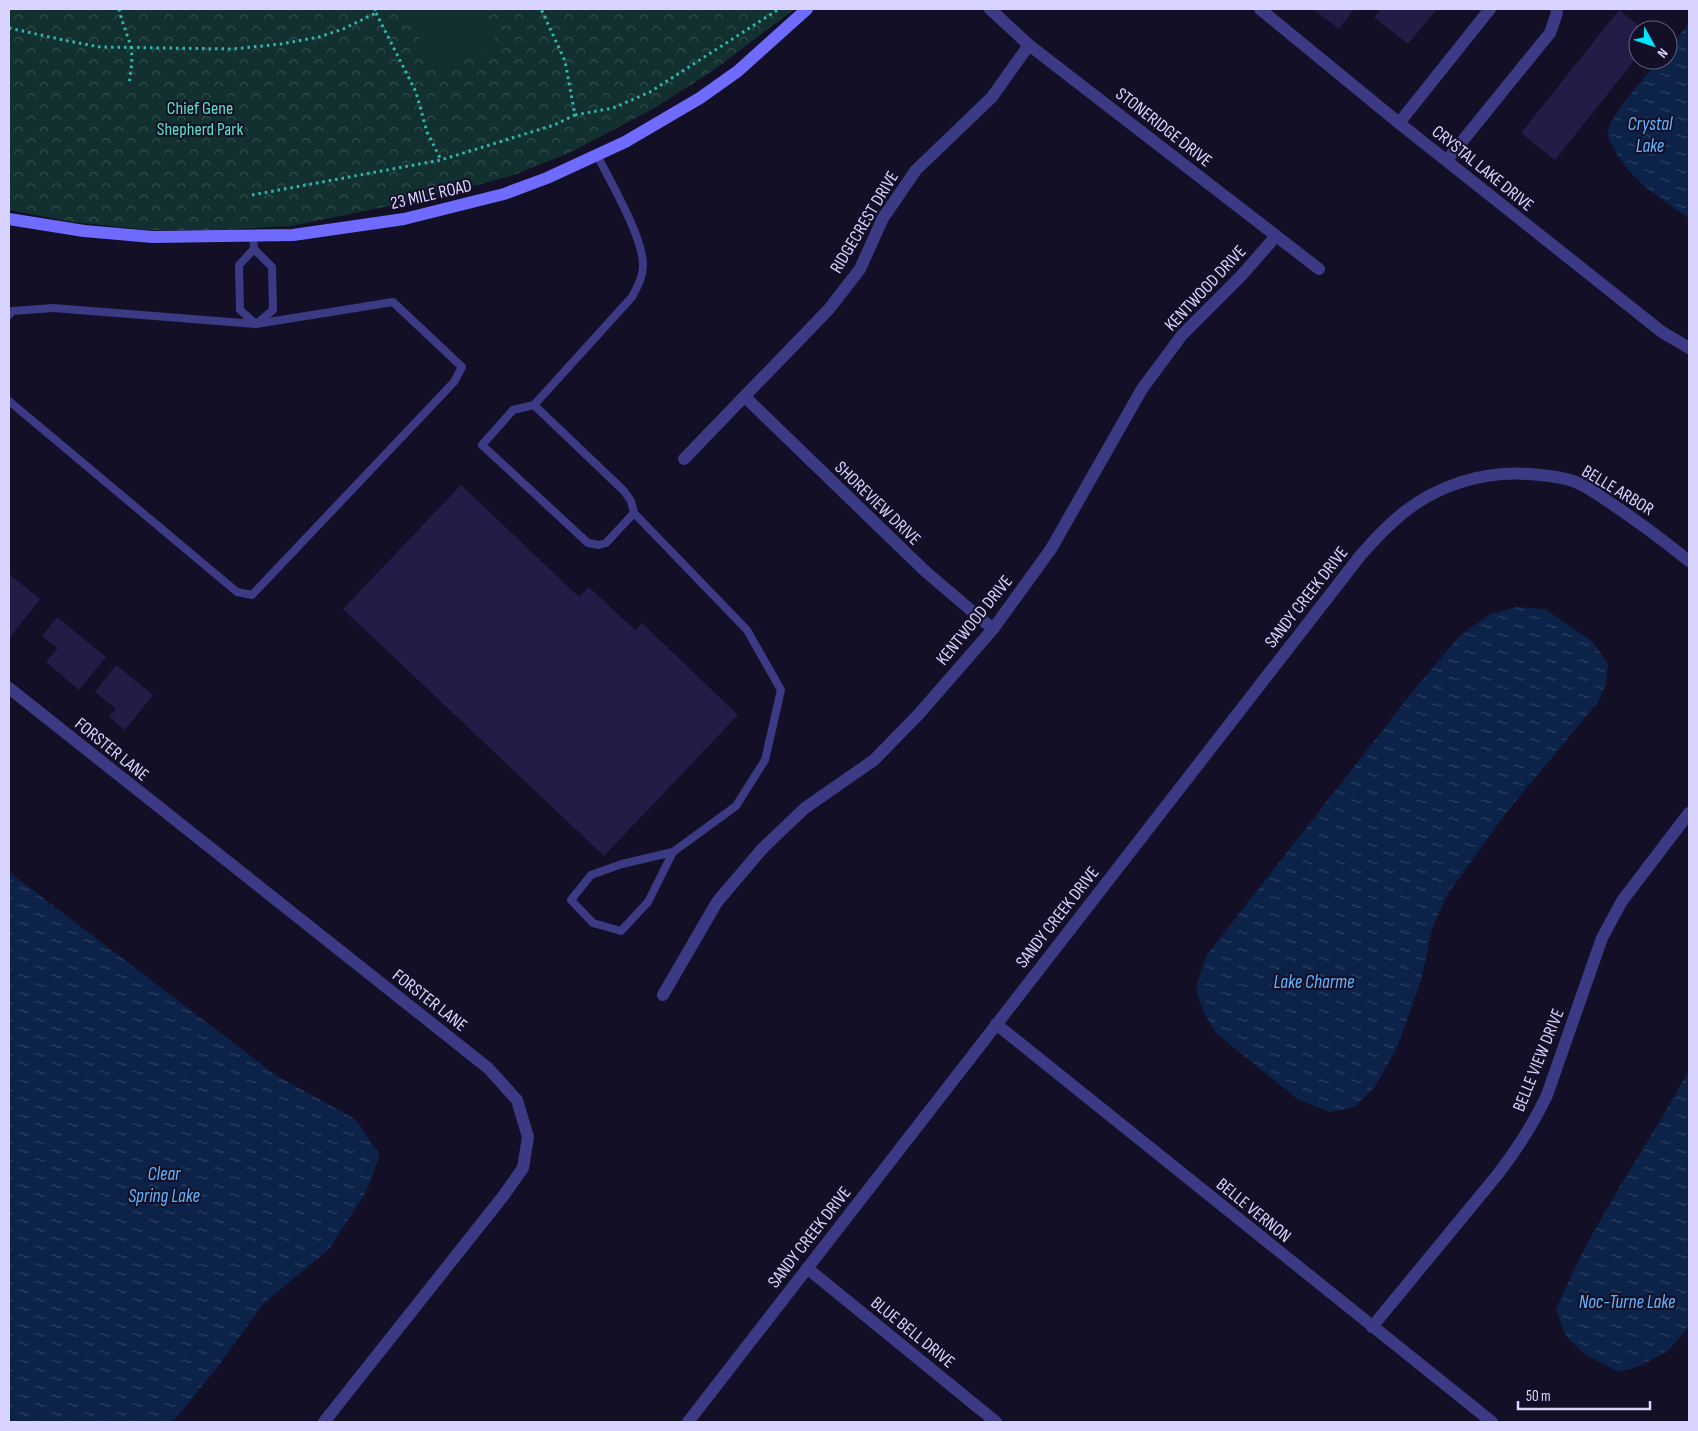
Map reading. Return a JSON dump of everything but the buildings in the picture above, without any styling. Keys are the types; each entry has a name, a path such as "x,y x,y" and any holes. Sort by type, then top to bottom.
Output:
{"main road":[{"name":"23 MILE ROAD","path":"9,219 84,231 153,237 254,242 404,219 504,194 547,178 625,142 700,98 738,71 807,9"}],"street":[{"name":"STONERIDGE DRIVE","path":"990,9 1029,45 1319,269"},
{"name":"CRYSTAL LAKE DRIVE","path":"1260,9 1399,123 1662,332 1689,348"},
{"path":"1399,123 1490,9"},
{"path":"1447,160 1550,33 1557,13 1556,9"},
{"name":"RIDGECREST DRIVE","path":"684,459 829,309 860,269 883,218 916,170 992,97 1029,45"},
{"name":"KENTWOOD DRIVE","path":"663,995 717,902 763,848 805,808 874,760 918,715 993,629 1051,548 1142,389 1182,335 1241,276 1276,236"},
{"name":"SHOREVIEW DRIVE","path":"745,397 918,565 993,629"},
{"name":"BELLE ARBOR","path":"1488,474 1516,473 1551,476 1574,481 1649,529 1689,561"},
{"name":"SANDY CREEK DRIVE","path":"688,1422 1360,556 1382,532 1410,508 1431,495 1458,483 1488,474"},
{"name":"FORSTER LANE","path":"9,688 488,1068 517,1100 528,1137 523,1168 324,1422"},
{"name":"BELLE VIEW DRIVE","path":"1372,1327 1518,1148 1547,1095 1602,938 1622,901 1689,814"},
{"name":"BELLE VERNON","path":"996,1024 1492,1422"},
{"name":"BLUE BELL DRIVE","path":"807,1268 996,1422"}],"lane":[{"path":"596,155 641,246 643,264 641,279 632,297 534,405 513,410 482,445 588,543 606,543 634,513"},
{"path":"254,242 272,267 273,286 273,310 256,324 240,310 239,289 239,265 254,242"},
{"path":"9,315 12,311 53,308 256,324 393,302 462,367 454,382 252,595 238,592 9,401"},
{"path":"534,405 624,491 632,501 634,513 747,630 780,690 765,760 736,806 673,852 622,864 591,875 571,900 593,923 621,931 648,902 673,852"}],"path":[{"path":"120,9 124,30 131,48 132,62 129,83"},
{"path":"375,9 416,92 427,132 441,160"},
{"path":"541,9 565,61 575,114"},
{"path":"252,195 441,160 554,125 575,114 613,108 650,92 779,9"},
{"path":"9,28 68,42 100,47 233,49 282,44 319,37 344,29 376,13"}],"green space":[{"name":"Chief Gene Shepherd Park","path":"9,9 795,9 714,70 653,109 569,153 511,176 424,199 291,226 218,230 150,230 72,222 9,210"},
{"path":"485,9 498,48 429,70 411,10"}],"water":[{"name":"Crystal Lake","path":"1689,21 1689,218 1657,196 1637,179 1621,160 1608,134 1610,124 1615,115 1651,70 1678,70 1678,36"},
{"name":"Lake Charme","path":"1517,607 1545,609 1593,642 1608,664 1606,684 1598,702 1506,813 1447,895 1432,929 1421,981 1396,1050 1374,1088 1354,1107 1330,1112 1297,1099 1216,1033 1202,1009 1196,987 1206,956 1410,695 1460,635 1490,614"},
{"name":"Clear Spring Lake","path":"9,872 277,1076 355,1119 380,1155 366,1192 329,1249 263,1304 216,1369 173,1422 9,1422"},
{"name":"Noc-Turne Lake","path":"1689,1070 1689,1327 1668,1351 1640,1366 1618,1372 1586,1355 1566,1336 1556,1310 1585,1248"}]}
